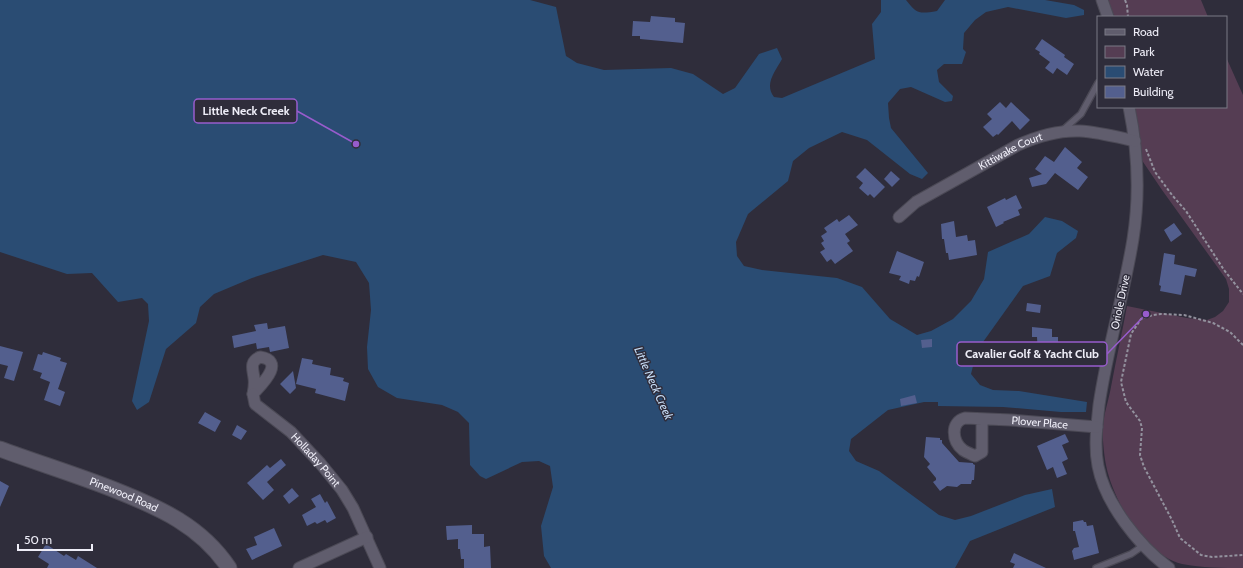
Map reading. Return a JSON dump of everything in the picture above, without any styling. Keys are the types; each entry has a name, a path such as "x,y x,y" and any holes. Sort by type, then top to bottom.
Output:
{"street":[{"name":"Oriole Drive","path":"1129,108 1135,141 1137,182 1133,239 1121,302 1102,386 1096,446 1101,477 1106,490 1125,524 1159,561 1169,568"},
{"name":"Kittiwake Court","path":"899,217 916,202 1018,145 1034,138 1061,132 1081,131 1135,141"},
{"name":"Holladay Point","path":"253,394 255,404 291,432 320,463 342,490 354,508 380,568"},
{"name":"Plover Place","path":"982,419 1097,427"},
{"name":"Pinewood Road","path":"0,449 99,484 170,514 188,526 211,545 229,568"},
{"path":"299,568 366,537"}],"lane":[{"path":"1061,132 1081,114 1097,85"},
{"path":"1096,568 1131,554 1144,545"}],"path":[{"path":"1125,0 1128,16"},
{"path":"1146,148 1155,172 1186,211 1224,270 1243,294"},
{"path":"1243,345 1230,332 1213,323 1184,315 1153,315 1141,320 1131,334 1121,382 1122,392 1126,402 1140,421 1142,428 1140,455 1144,467 1180,538 1201,555 1212,557 1243,554"}],"green space":[{"path":"1104,0 1201,0 1208,16 1107,16"},
{"path":"1227,59 1243,95 1243,568 1220,568 1182,564 1168,559 1156,550 1133,525 1123,510 1110,479 1106,465 1103,435 1104,416 1127,306 1187,318 1207,320 1215,317 1223,311 1229,302 1229,289 1226,279 1137,153 1126,108 1227,108"}],"water":[{"path":"0,0 530,0 556,7 566,56 577,63 604,70 671,68 693,74 723,94 735,88 759,54 777,48 782,59 774,73 770,87 774,97 782,98 875,59 872,24 881,12 881,0 906,0 913,8 922,13 937,11 945,0 1045,0 1074,5 1084,10 1084,15 1066,18 1008,7 986,12 975,20 964,33 963,49 966,52 962,64 944,64 937,70 939,82 953,96 952,101 945,102 911,87 900,89 888,103 891,128 928,173 922,179 910,174 867,140 842,132 809,148 793,161 788,181 748,214 736,242 737,256 744,266 762,270 837,278 862,287 890,319 917,335 931,331 953,319 971,301 984,279 988,252 1029,234 1045,217 1062,221 1078,231 1076,238 1057,253 1050,276 1023,286 983,342 975,358 971,374 980,385 993,390 1019,391 1087,402 1086,412 1061,412 1003,407 938,406 938,402 924,402 888,410 851,439 849,451 856,461 879,471 939,515 955,520 971,516 1025,495 1052,489 1055,507 970,541 955,568 551,568 544,556 541,526 553,487 550,466 539,461 522,462 486,479 480,476 470,465 469,423 458,412 442,405 397,398 378,387 368,369 367,347 371,310 369,283 356,262 323,255 252,278 214,294 200,307 196,323 166,349 149,402 137,410 132,401 149,321 148,304 142,298 118,302 92,273 67,274 0,252"}],"building":[{"path":"651,16 675,18 675,22 685,23 683,43 640,39 640,36 632,36 633,21 650,22"},
{"path":"1042,39 1065,55 1064,57 1074,64 1067,75 1057,68 1053,74 1045,68 1050,62 1035,49"},
{"path":"1000,102 1006,108 1011,102 1030,120 1020,130 1012,121 998,135 997,134 993,137 983,127 992,119 987,114"},
{"path":"1065,147 1082,162 1077,168 1088,177 1078,190 1055,173 1046,184 1032,187 1029,178 1042,174 1035,169 1045,156 1054,162"},
{"path":"865,168 885,187 874,198 870,194 868,196 859,188 863,183 856,177"},
{"path":"891,171 900,179 892,187 884,179"},
{"path":"1016,195 1022,208 1018,210 1020,215 1003,222 1004,223 996,227 987,207 1005,198 1006,200"},
{"path":"849,215 858,225 845,234 850,241 847,243 853,251 835,264 831,259 827,262 820,252 825,249 821,243 824,241 821,236 827,232 824,228 837,219 839,222"},
{"path":"954,221 956,237 967,235 968,241 975,240 977,255 949,260 948,253 946,253 944,239 942,239 941,224"},
{"path":"1174,223 1182,234 1171,242 1164,230"},
{"path":"897,251 924,262 919,277 917,276 915,281 910,280 909,284 899,280 901,276 889,273"},
{"path":"1164,253 1175,255 1174,264 1197,269 1195,277 1185,275 1181,295 1160,291 1161,286 1159,285"},
{"path":"1027,303 1041,305 1040,313 1026,311"},
{"path":"267,323 268,329 285,326 289,348 270,352 269,347 257,349 256,343 234,348 232,336 256,331 254,325"},
{"path":"1032,327 1052,329 1052,337 1058,337 1058,355 1052,355 1052,363 1036,363 1036,366 1026,366 1026,355 1038,355 1037,337 1032,337"},
{"path":"932,339 932,347 922,348 921,340"},
{"path":"0,346 23,352 14,381 4,378 8,366 0,364"},
{"path":"43,352 61,358 60,361 67,363 58,389 65,392 60,406 44,400 50,382 40,378 42,373 33,370 38,354 42,355"},
{"path":"302,358 313,360 312,364 331,368 330,375 344,378 343,381 349,383 345,401 315,393 316,389 296,384"},
{"path":"293,371 296,388 290,394 280,384"},
{"path":"915,395 917,403 901,406 900,399"},
{"path":"205,412 221,421 215,432 198,423"},
{"path":"237,425 247,431 241,440 232,435"},
{"path":"1065,434 1069,442 1062,445 1068,459 1062,462 1067,474 1057,478 1053,467 1047,470 1037,446"},
{"path":"926,437 940,438 942,443 959,462 973,463 975,465 974,480 972,480 971,484 961,484 957,487 947,486 940,491 933,482 936,478 927,467 930,464 924,457"},
{"path":"281,459 286,465 267,482 274,490 263,500 247,483 267,465 270,468"},
{"path":"0,481 9,486 0,507"},
{"path":"292,488 299,496 289,504 283,496"},
{"path":"320,494 325,503 327,501 336,518 327,523 325,520 317,524 315,522 307,526 302,515 316,507 311,499"},
{"path":"1083,520 1086,522 1087,526 1093,525 1099,553 1074,560 1072,551 1074,548 1079,547 1075,531 1073,531 1073,522"},
{"path":"472,525 472,534 484,534 484,547 490,546 491,568 464,568 464,559 461,559 460,549 458,549 458,539 447,540 446,526"},
{"path":"274,528 282,546 252,560 246,549 257,545 254,537"},
{"path":"46,544 64,556 66,554 76,560 78,556 97,568 47,568 49,564 38,557"},
{"path":"1014,553 1046,568 1013,568 1015,564 1010,562"}],"place":[{"name":"Little Neck Creek","path":"356,144"},
{"name":"Cavalier Golf & Yacht Club","path":"1146,314"}]}
